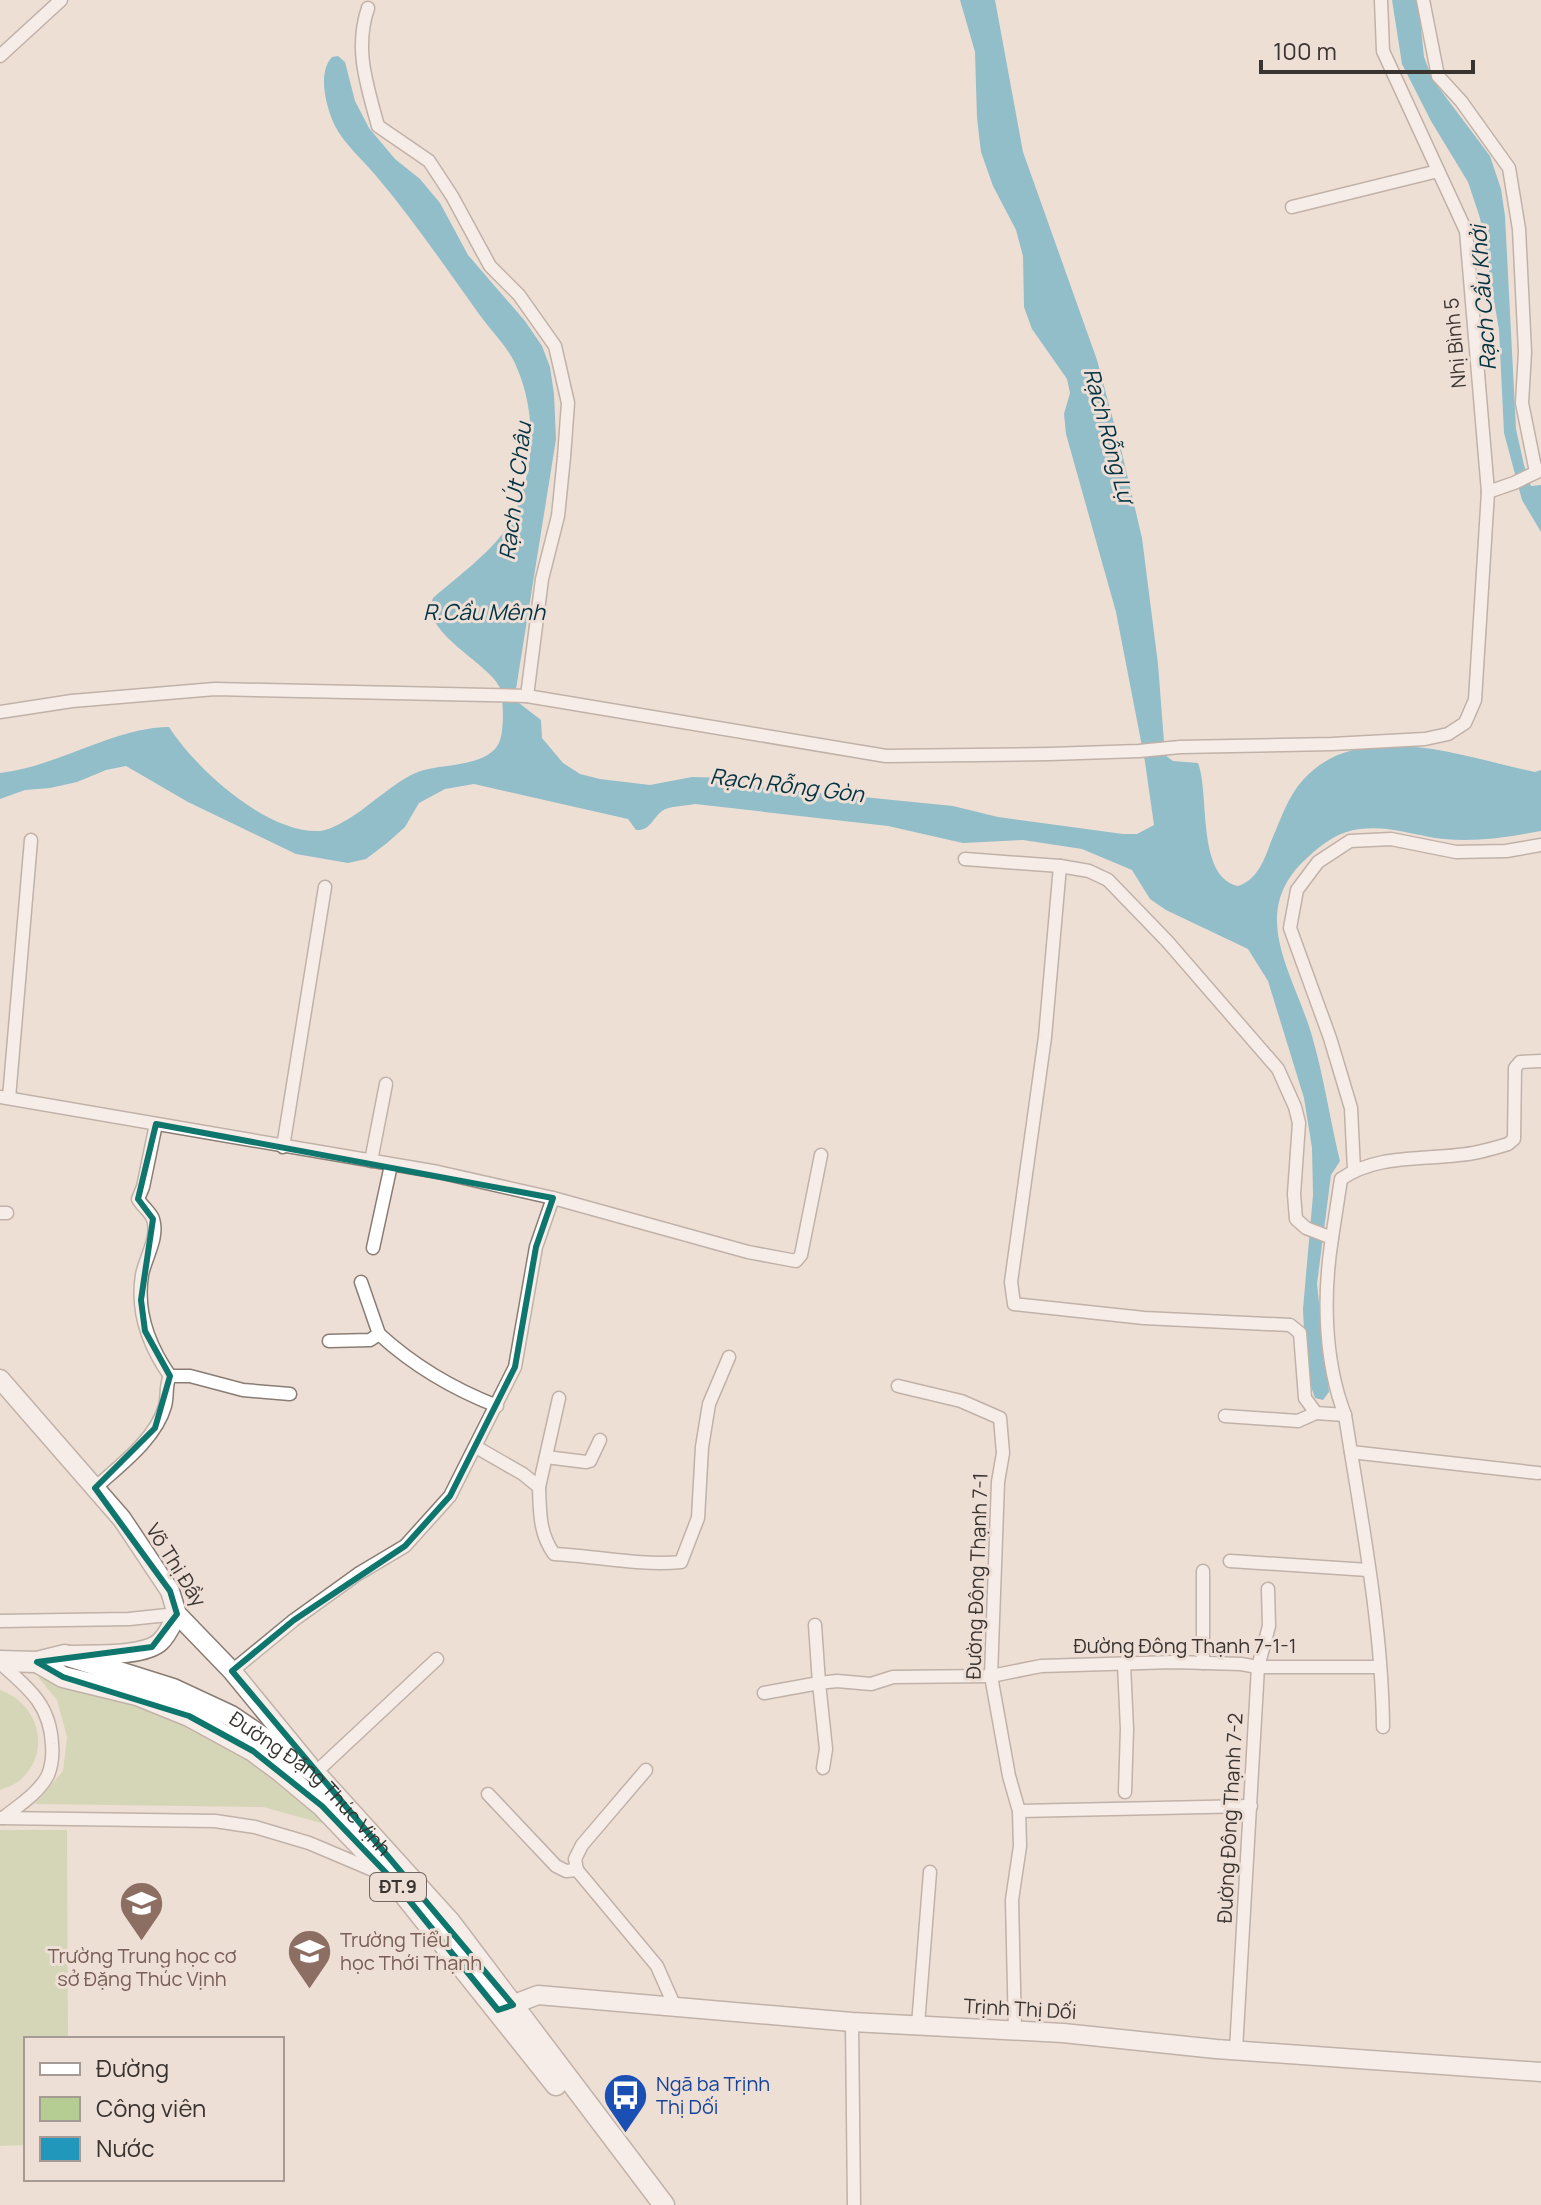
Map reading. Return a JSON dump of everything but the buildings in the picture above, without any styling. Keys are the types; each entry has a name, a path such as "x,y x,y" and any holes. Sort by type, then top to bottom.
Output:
{"main road":[{"name":"Đường Đặng Thúc Vịnh","path":"0,1662 37,1662 65,1655 173,1689 231,1716 315,1773 450,1922 506,2008 649,2205"},
{"name":"Đường Đặng Thúc Vịnh","path":"37,1662 63,1677 137,1695 189,1716 253,1751 322,1806 391,1878 506,2008 664,2205"}],"street":[{"path":"0,56 61,0"},
{"name":"Nhị Bình 5","path":"523,696 886,756 1139,751 1425,739 1448,734 1465,723 1475,700 1488,492 1466,231 1383,51 1381,0"},
{"path":"1423,0 1438,76 1461,101 1509,168 1519,229 1525,352 1522,403 1536,473 1488,492"},
{"path":"0,712 72,701 215,689 523,696 542,579 558,516 568,403 555,346 519,295 490,266 429,161 378,126 365,77 360,30 368,8"},
{"path":"1292,207 1438,171"},
{"path":"1354,1170 1351,1108 1330,1038 1290,928 1297,890 1318,862 1350,841 1391,839 1456,852 1506,851 1541,845"},
{"path":"31,840 5,1097 438,1172 553,1198 748,1252 796,1261 801,1255 821,1155"},
{"path":"965,859 1089,871 1108,880 1167,941 1278,1069 1299,1123 1293,1210 1296,1219 1306,1228 1329,1236"},
{"path":"1060,866 1045,1037 1011,1282 1014,1304 1144,1318 1290,1325 1300,1333 1305,1398 1316,1413"},
{"path":"283,1147 325,887"},
{"path":"1383,1727 1382,1685 1368,1570 1345,1415 1334,1373 1328,1315 1329,1236 1341,1179 1354,1170 1404,1157 1458,1156 1508,1144 1514,1139 1515,1068 1520,1062 1541,1061"},
{"path":"371,1161 386,1084"},
{"path":"156,1124 138,1199 153,1219 152,1246 142,1274 141,1300 145,1331 170,1376"},
{"path":"373,1248 391,1165"},
{"path":"232,1671 294,1620 358,1574 405,1546 450,1496 515,1367 536,1247 553,1198"},
{"path":"361,1282 379,1334 404,1357 460,1392 497,1406"},
{"path":"329,1341 370,1340 379,1334"},
{"path":"559,1398 539,1487 544,1539 554,1554 608,1557 656,1565 681,1562 698,1518 702,1447 709,1404 729,1357"},
{"path":"170,1376 190,1376 243,1390 290,1394"},
{"path":"95,1488 155,1428 165,1406 166,1384 170,1376"},
{"name":"Võ Thị Đầy","path":"0,1379 122,1519 170,1591 177,1614 232,1671 315,1773"},
{"name":"Đường Đông Thạnh 7-1","path":"898,1386 961,1401 1000,1418 1003,1453 998,1482 991,1676 1009,1776 1019,1811 1020,1846 1012,1900 1015,2031"},
{"path":"1225,1416 1298,1421 1316,1413 1345,1415"},
{"path":"546,1457 586,1462 593,1456 600,1440"},
{"path":"476,1447 539,1487"},
{"path":"1351,1452 1538,1473"},
{"path":"1230,1561 1368,1570"},
{"path":"1203,1571 1203,1663"},
{"name":"Đường Đông Thạnh 7-2","path":"1236,2050 1258,1667 1269,1626 1268,1589"},
{"path":"0,1621 129,1619 177,1614"},
{"path":"65,1655 137,1651 152,1647 169,1631 177,1614"},
{"path":"815,1625 826,1749 823,1768"},
{"path":"315,1773 437,1659"},
{"path":"0,1662 47,1712 53,1756 47,1776 30,1797 1,1818"},
{"name":"Đường Đông Thạnh 7-1-1","path":"764,1693 837,1681 871,1684 893,1677 991,1676 1041,1666 1203,1663 1258,1667 1379,1667"},
{"path":"1124,1664 1127,1729 1125,1792"},
{"path":"646,1770 582,1845 575,1859 577,1870 657,1966 675,2007"},
{"path":"488,1794 556,1866 566,1871 577,1870"},
{"path":"1019,1811 1251,1806"},
{"path":"1,1818 215,1821 255,1827 309,1843 391,1878"},
{"path":"918,2025 930,1872"},
{"name":"Trịnh Thị Dối","path":"506,2008 538,1995 852,2022 1063,2033 1236,2050 1541,2072"},
{"path":"852,2022 854,2205"}],"highlighted area":[{"path":"156,1124 553,1198 536,1247 515,1367 450,1496 405,1546 294,1620 232,1671 513,2005 498,2010 391,1878 322,1806 253,1751 189,1716 63,1677 37,1662 152,1647 177,1614 170,1591 95,1488 155,1428 170,1376 145,1331 141,1300 153,1219 138,1199"}],"green space":[{"path":"38,1677 131,1698 272,1770 332,1826 263,1807 35,1804 63,1771 67,1737 57,1700"},
{"path":"0,1690 25,1706 33,1718 38,1744 36,1758 29,1771 18,1782 0,1790"},
{"path":"0,1830 67,1830 68,2037 24,2037 24,2145 0,2146"}],"water":[{"name":"R.Cầu Mênh","path":"960,0 995,0 1023,152 1097,360 1142,538 1158,664 1165,755 1173,761 1198,763 1210,851 1225,879 1238,886 1256,874 1298,786 1327,761 1354,750 1383,746 1414,747 1535,772 1541,770 1541,831 1469,840 1381,828 1352,830 1331,839 1307,858 1289,879 1280,900 1277,922 1280,944 1312,1036 1340,1161 1331,1175 1317,1284 1329,1392 1323,1400 1315,1398 1306,1372 1303,1309 1313,1195 1312,1148 1304,1098 1268,981 1248,949 1166,910 1150,899 1132,870 1082,849 1023,840 963,843 888,826 695,804 665,809 648,827 636,830 628,819 474,784 445,789 419,803 405,827 387,843 366,859 348,863 296,854 188,802 126,766 106,770 77,782 25,790 0,799 0,773 43,763 128,733 169,727 197,761 235,796 278,822 299,829 320,831 352,817 414,773 478,759 495,749 500,740 503,713 499,686 444,634 431,610 433,598 496,542 519,503 529,465 530,446 524,387 505,347 404,210 335,126 326,100 324,81 327,64 332,57 338,56 345,62 355,101 369,128 395,159 420,179 440,203 468,255 525,321 542,346 550,367 556,439 516,689 519,703 541,720 542,738 563,763 580,774 650,785 692,777 729,778 763,787 953,806 998,817 1123,834 1137,834 1154,825 1116,612 1066,434 1064,414 1070,393 1067,379 1032,329 1024,307 1023,256 1016,230 993,186 981,152 975,52"},
{"path":"1392,0 1418,0 1424,57 1433,80 1490,156 1501,189 1516,429 1531,486 1541,485 1541,532 1522,500 1504,433 1499,330 1480,218 1468,182 1431,121 1402,64"}],"place":[{"name":"Trường Trung học cơ sở Đặng Thúc Vịnh","path":"142,1943"},
{"name":"Trường Tiểu học Thới Thạnh","path":"309,1991"},
{"name":"Ngã ba Trịnh Thị Dối","path":"625,2135"}],"water label":[{"name":"Rạch Cầu Khởi","path":"1483,298"},
{"name":"Rạch Rỗng Lự","path":"1109,435"},
{"name":"Rạch Út Châu","path":"515,491"},
{"name":"Rạch Rỗng Gòn","path":"787,785"}]}
